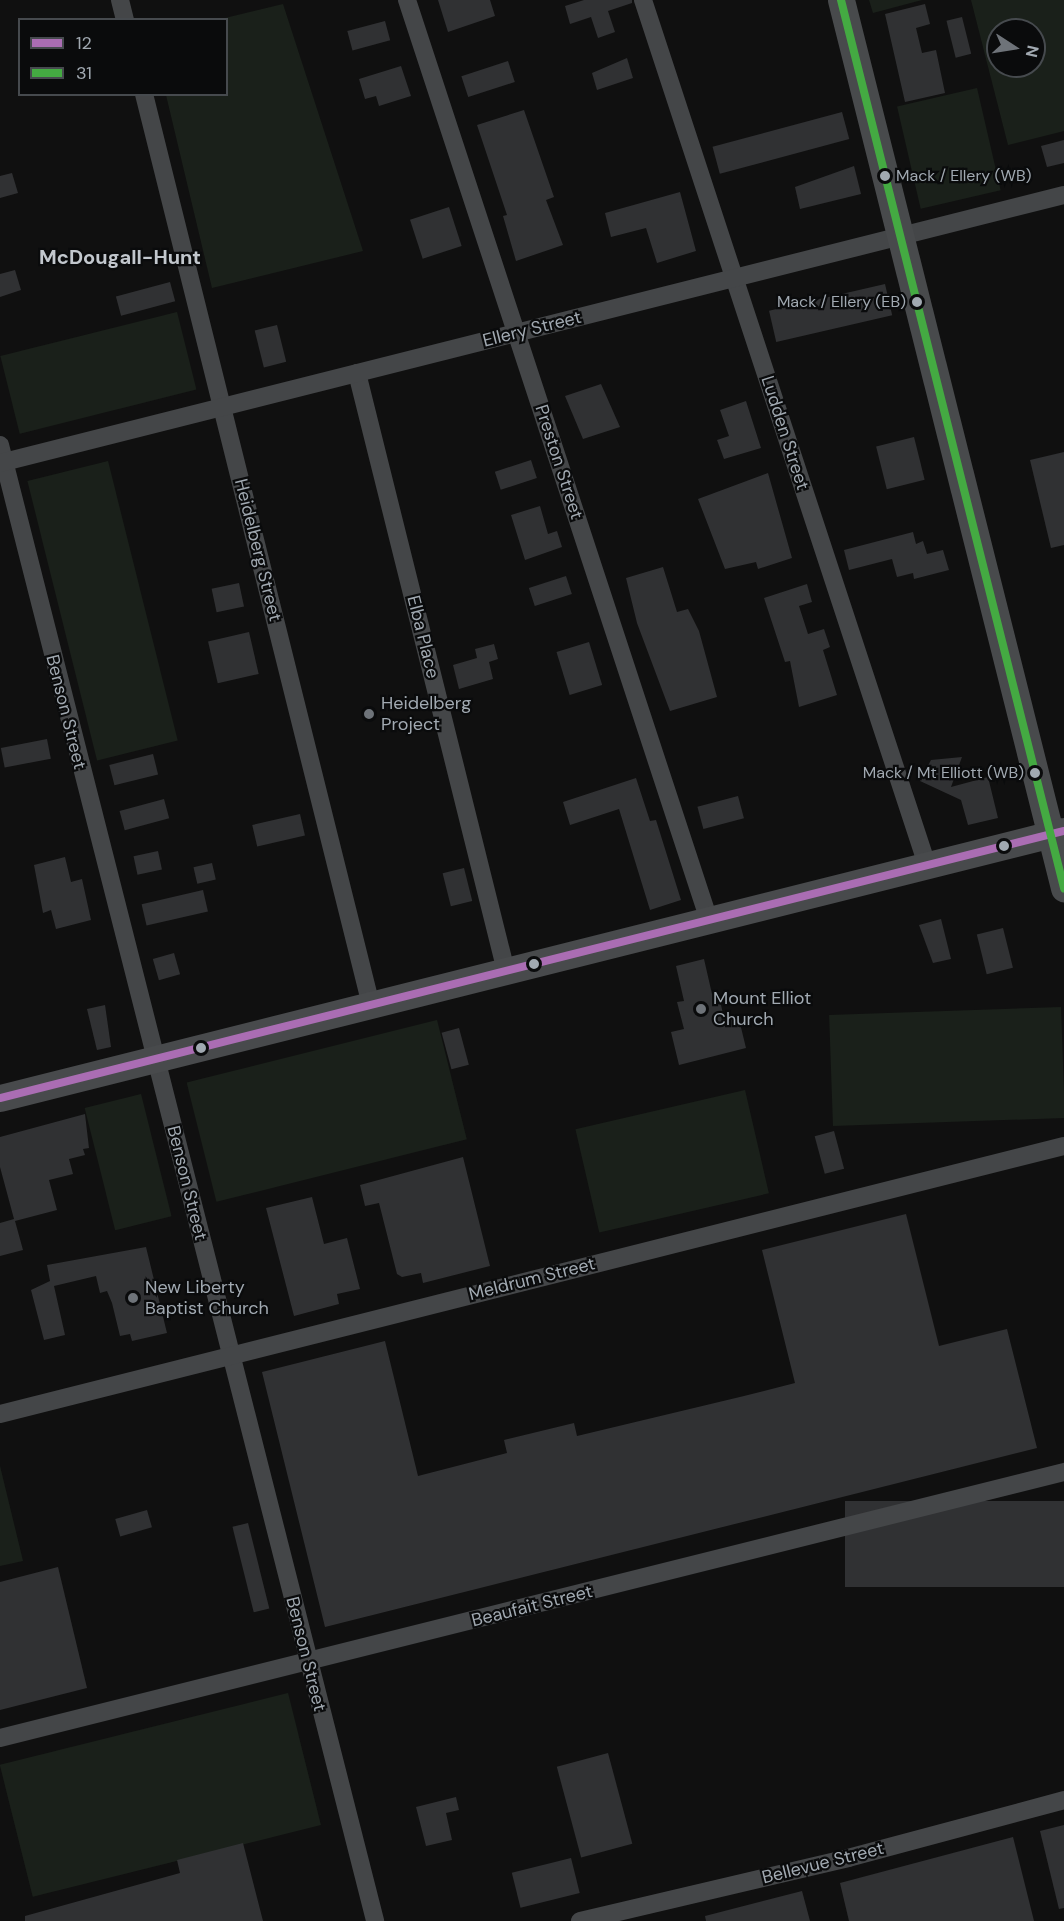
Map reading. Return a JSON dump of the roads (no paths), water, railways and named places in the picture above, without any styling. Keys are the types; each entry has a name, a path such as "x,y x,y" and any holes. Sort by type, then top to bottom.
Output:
{"main road":[{"path":"841,0 1057,832 1064,888"},
{"path":"0,1098 506,971 710,923 1057,832"}],"street":[{"path":"120,0 124,18"},
{"name":"Preston Street","path":"407,0 710,923"},
{"name":"Ludden Street","path":"643,0 927,865"},
{"name":"Heidelberg Street","path":"144,96 370,1005"},
{"name":"Ellery Street","path":"1,456 222,407 1064,195"},
{"name":"Elba Place","path":"357,373 506,971"},
{"name":"Benson Street","path":"1,456 375,1921"},
{"name":"Meldrum Street","path":"0,1414 230,1354 1064,1146"},
{"name":"Beaufait Street","path":"0,1738 1064,1472"},
{"name":"Bellevue Street","path":"580,1921 848,1858 1064,1800"}],"place":[{"name":"Mack / Ellery (WB)","path":"885,176"},
{"name":"Mack / Ellery (EB)","path":"917,302"},
{"name":"Heidelberg Project","path":"369,714"},
{"name":"Mack / Mt Elliott (WB)","path":"1035,773"},
{"name":"Mount Elliot Church","path":"701,1009"},
{"name":"New Liberty Baptist Church","path":"133,1298"}],"district":[{"name":"McDougall-Hunt","path":"120,257"}]}
